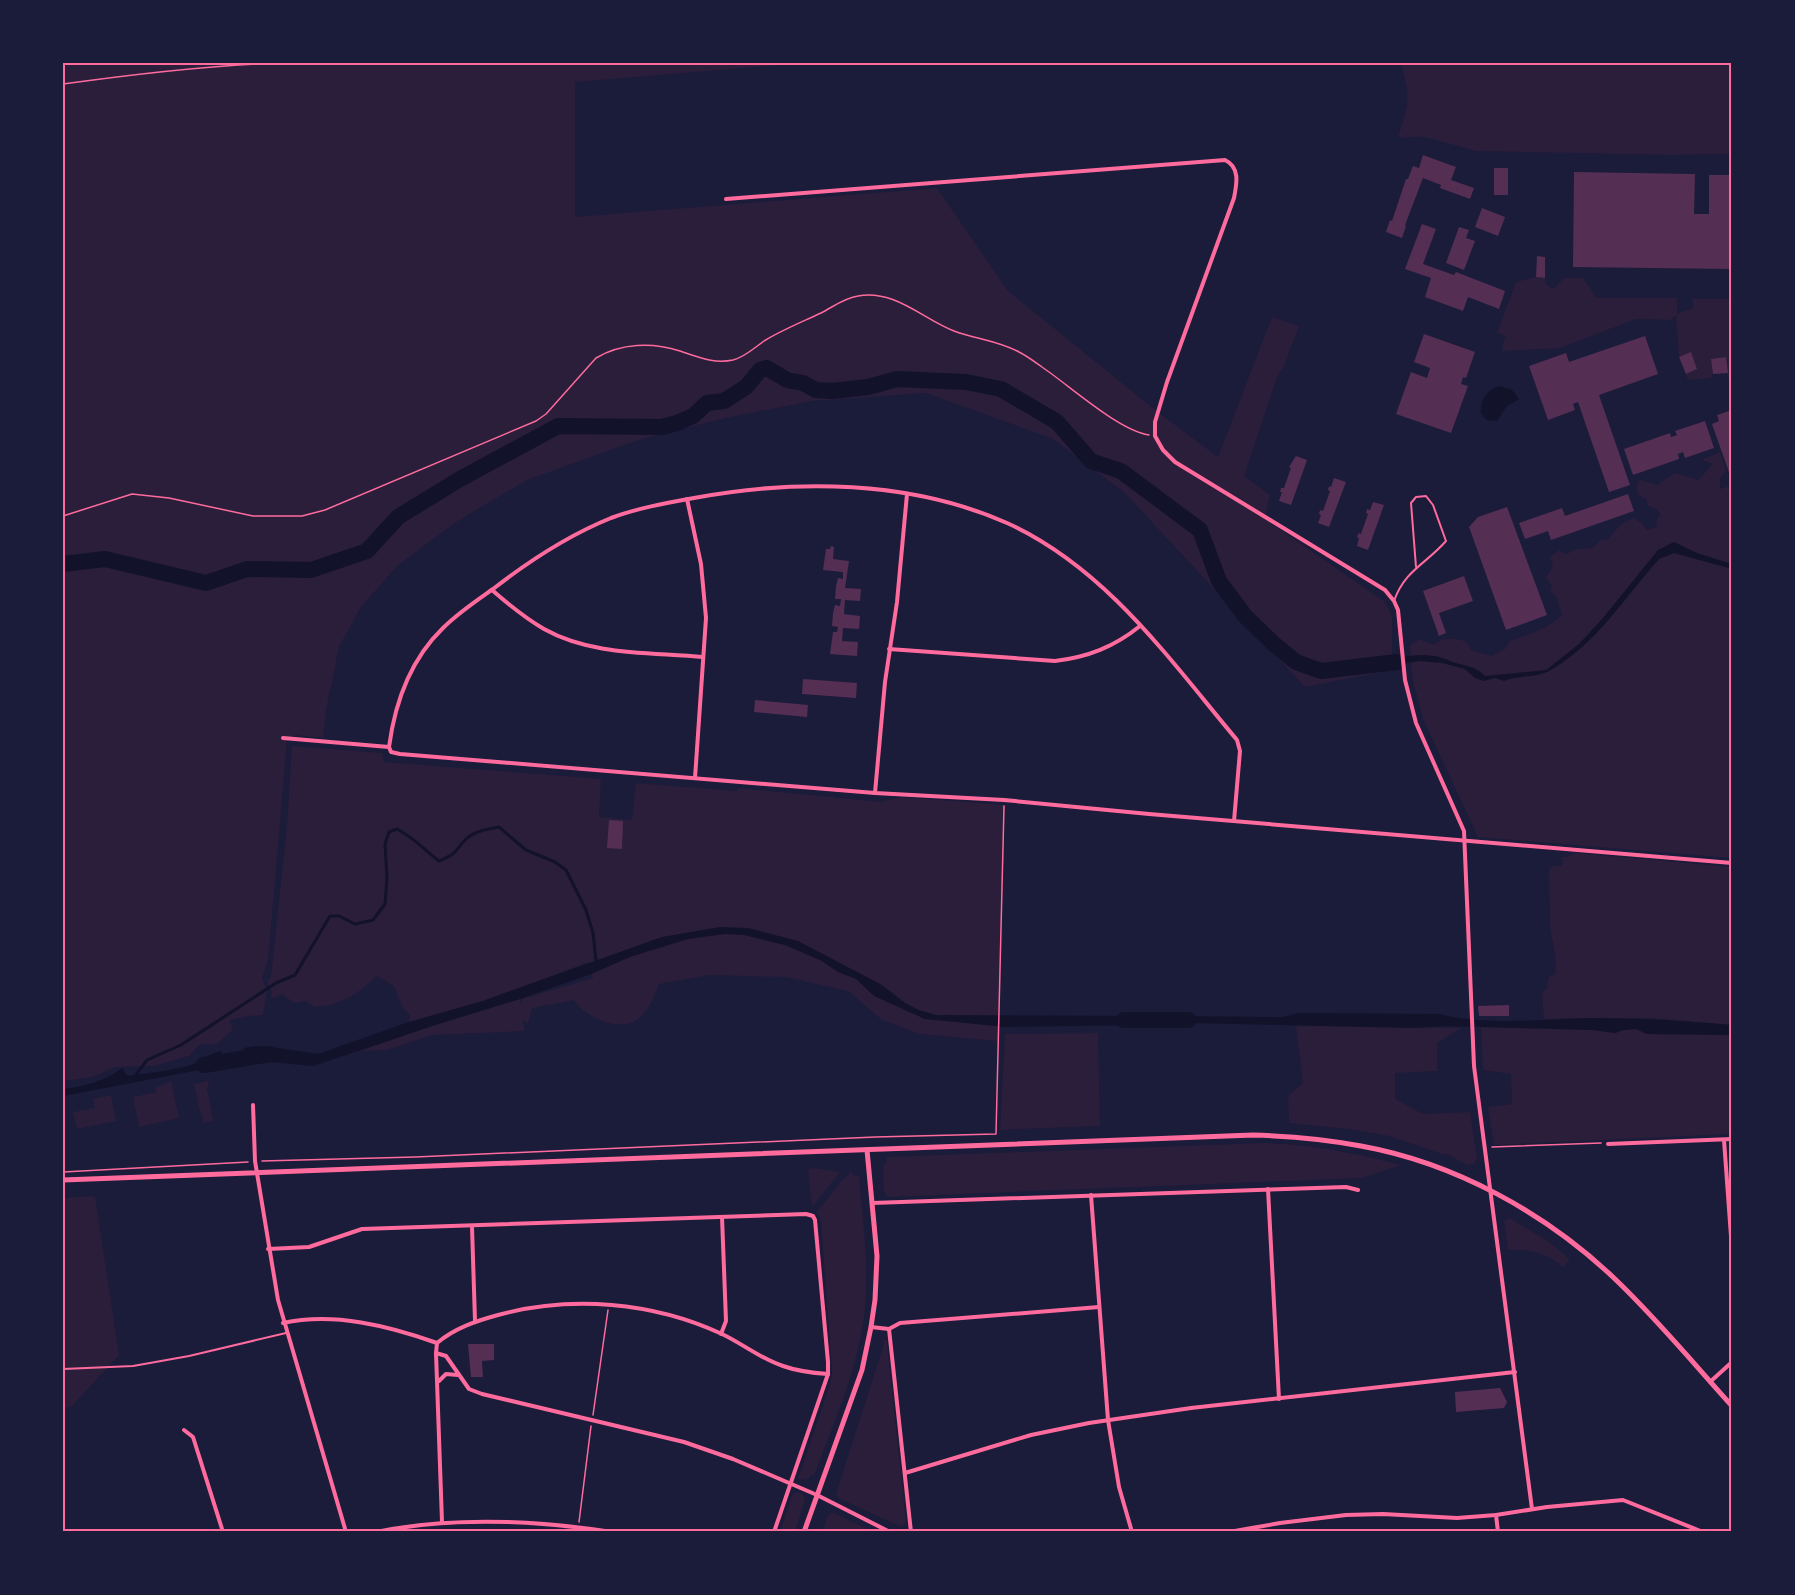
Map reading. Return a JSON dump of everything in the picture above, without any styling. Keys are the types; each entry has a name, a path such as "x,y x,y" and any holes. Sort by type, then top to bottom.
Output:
{"main road":[{"path":"63,1180 1253,1135 1293,1136 1363,1146 1407,1157 1490,1191 1523,1209 1561,1234 1606,1271 1640,1304 1732,1407"},
{"path":"804,1532 862,1370 872,1327 877,1277 867,1150"}],"street":[{"path":"726,199 1225,160 1232,163 1236,171 1234,198 1164,391 1155,422 1155,436 1163,450 1175,462 1385,590 1394,601 1400,618 1403,667 1416,723 1462,828 1465,841 1472,1029 1484,1147 1532,1509"},
{"path":"1234,821 1240,751 1237,740 1118,600 1094,579 1044,543 1009,524 972,509 907,494 814,486 737,490 635,510 588,528 513,573 441,629 418,659 401,692 393,720 389,747 391,752 400,754 875,793 1004,800 1234,821 1465,841 1732,862"},
{"path":"875,793 907,494"},
{"path":"687,499 696,535 706,618 695,778"},
{"path":"492,590 520,614 545,629 590,646 704,657"},
{"path":"889,649 1055,661 1106,649 1140,626"},
{"path":"283,738 389,747"},
{"path":"253,1105 256,1173 283,1323 346,1532"},
{"path":"1724,1139 1732,1250"},
{"path":"1608,1144 1732,1139"},
{"path":"872,1203 1268,1189 1346,1187 1358,1190"},
{"path":"1268,1189 1279,1399"},
{"path":"1091,1195 1108,1420 1119,1487 1132,1532"},
{"path":"268,1249 309,1247 362,1230 806,1214 813,1216 828,1374 774,1532"},
{"path":"721,1334 726,1321 722,1217"},
{"path":"472,1227 475,1321"},
{"path":"436,1344 448,1334 475,1321 517,1310 577,1302 609,1304 665,1314 721,1334 781,1366 828,1374"},
{"path":"872,1327 889,1329 900,1323 1100,1307"},
{"path":"283,1323 300,1319 340,1320 394,1330 436,1344"},
{"path":"889,1329 911,1532"},
{"path":"436,1344 442,1522"},
{"path":"436,1353 446,1356 469,1389 684,1442 733,1459 817,1495 890,1532"},
{"path":"1710,1382 1732,1362"},
{"path":"905,1473 1031,1435 1108,1420 1515,1372"},
{"path":"438,1385 440,1379 446,1374 460,1375"},
{"path":"184,1430 193,1437 223,1532"},
{"path":"1229,1532 1346,1515 1383,1514 1457,1518 1623,1500 1703,1532"},
{"path":"1496,1515 1498,1532"},
{"path":"376,1532 442,1522 520,1522 612,1532"}],"lane":[{"path":"1394,601 1401,583 1446,540 1430,500 1426,496 1416,497 1411,503 1416,567"},
{"path":"63,1369 133,1366 223,1349 286,1333"}],"path":[{"path":"63,84 146,72 274,63"},
{"path":"63,516 132,494 169,498 253,516 302,516 325,510 536,421 546,414 596,358 607,352 626,347 653,346 680,351 699,358 718,361 735,359 782,331 846,299 859,296 885,297 906,305 954,331 1019,352 1120,423 1140,434 1155,436"},
{"path":"63,1172 255,1161 415,1157 996,1134 1004,800"},
{"path":"1484,1147 1608,1144"}],"shaded area":[{"path":"63,63 804,63 575,82 575,217 937,188 1008,291 1159,413 1218,457 1272,317 1299,326 1284,366 1277,377 1244,476 1270,495 1265,519 1385,602 1392,616 1392,670 1305,687 1124,492 1053,439 926,393 812,401 730,417 641,439 527,480 456,522 397,566 361,607 339,647 326,710 323,738 295,735 287,741 268,961 262,978 267,991 263,1015 230,1020 233,1030 217,1044 200,1044 189,1056 153,1066 116,1067 93,1077 63,1081"},
{"path":"1401,63 1732,63 1732,154 1476,151 1425,137 1398,137 1405,116 1407,100"},
{"path":"1536,277 1545,278 1546,284 1553,289 1564,278 1583,278 1597,298 1677,298 1677,314 1693,308 1693,299 1732,299 1732,378 1728,378 1726,357 1711,359 1713,374 1711,378 1688,380 1686,374 1697,369 1691,353 1679,357 1676,315 1671,320 1636,319 1560,348 1502,351 1507,336 1497,333 1516,282"},
{"path":"1499,386 1512,390 1519,399 1506,407 1497,421 1486,420 1481,413 1483,400 1491,390"},
{"path":"1720,452 1726,471 1720,478 1720,489 1732,485 1732,858 1478,837 1423,719 1412,677 1410,645 1420,639 1433,645 1441,640 1453,639 1467,642 1471,650 1492,656 1506,648 1509,641 1551,624 1562,614 1555,595 1550,591 1552,586 1546,578 1553,566 1550,557 1559,550 1566,554 1578,549 1593,548 1600,540 1608,539 1621,524 1633,518 1642,523 1647,530 1657,527 1656,520 1661,515 1657,509 1648,506 1646,499 1639,495 1636,488 1638,481 1642,480 1657,485 1675,473 1698,480 1713,464 1701,460"},
{"path":"1674,542 1697,553 1732,564 1732,569 1674,553 1659,559 1595,634 1581,648 1549,671 1504,681 1495,678 1484,681 1475,678 1465,669 1442,663 1419,661 1377,668 1376,663 1426,655 1471,667 1485,676 1546,670 1579,644 1658,550"},
{"path":"292,746 382,753 384,762 601,779 599,817 632,820 636,783 737,791 738,788 881,802 902,797 1005,805 998,1041 920,1034 882,1020 848,991 786,977 709,975 659,984 645,1012 629,1024 611,1024 602,1021 585,1012 574,1000 532,1008 528,1024 523,1020 525,1031 432,1035 387,1050 360,1051 520,999 521,1004 522,999 593,978 589,962 483,1001 409,1022 410,1015 403,1008 394,986 377,976 349,997 325,1006 315,1007 305,1001 294,1003 282,994 271,999 272,991 267,981 271,977 287,826"},
{"path":"1575,853 1732,867 1732,1025 1652,1018 1544,1019 1542,992 1547,989 1549,977 1555,974 1556,962 1550,926 1549,869 1553,866 1561,866 1563,862 1561,857 1568,857"},
{"path":"720,927 748,928 798,941 882,985 905,1003 936,1015 1147,1016 1147,1025 1006,1027 925,1019 874,996 856,979 785,945 744,935 725,934 688,939 630,957 591,974 520,999 313,1066 249,1059 244,1048 271,1047 318,1054 409,1022 483,1001 662,937"},
{"path":"1298,1013 1440,1014 1456,1018 1494,1021 1590,1018 1661,1020 1732,1025 1732,1035 1647,1034 1636,1029 1615,1033 1593,1030 1448,1026 1414,1028 1193,1023 1167,1026 1167,1016 1283,1017"},
{"path":"1296,1026 1461,1028 1437,1043 1437,1071 1395,1073 1395,1099 1423,1114 1470,1112 1477,1159 1473,1164 1467,1165 1447,1154 1389,1136 1289,1123 1288,1096 1303,1083"},
{"path":"1481,1027 1593,1030 1615,1033 1636,1029 1647,1034 1732,1035 1732,1134 1494,1145 1488,1107 1512,1104 1511,1074 1483,1070"},
{"path":"1098,1033 1100,1126 1000,1130 1005,1034"},
{"path":"221,1051 225,1065 63,1096 63,1089 94,1083 122,1068 127,1076 163,1071 190,1065"},
{"path":"171,1081 179,1118 139,1127 133,1097 156,1092 155,1088"},
{"path":"208,1081 209,1087 207,1088 213,1121 202,1123 203,1116 201,1116 194,1084"},
{"path":"111,1095 116,1121 77,1129 73,1112 95,1108 93,1099"},
{"path":"1263,1143 1333,1150 1401,1165 1362,1178 888,1197 884,1192 883,1167 887,1157"},
{"path":"808,1169 840,1172 812,1207"},
{"path":"852,1172 854,1176 859,1176 865,1242 866,1292 862,1331 852,1373 814,1476 811,1475 807,1480 798,1479 830,1385 832,1372 821,1221 817,1212 843,1179 849,1175 848,1173"},
{"path":"95,1196 119,1355 71,1407 63,1408 63,1198"},
{"path":"1509,1218 1546,1240 1570,1259 1563,1267 1537,1252 1508,1250 1504,1221"},
{"path":"884,1338 887,1343 906,1522 902,1527 838,1498 836,1494"},
{"path":"797,1492 805,1499 795,1532 780,1532 792,1495"},
{"path":"832,1512 874,1532 822,1532"}],"building":[{"path":"1423,155 1456,167 1451,180 1474,188 1470,199 1440,188 1441,185 1423,178 1402,238 1386,232 1406,179 1413,166 1419,168"},
{"path":"1494,168 1508,168 1508,195 1494,195"},
{"path":"1574,172 1695,174 1694,214 1709,214 1709,175 1732,175 1732,269 1573,267"},
{"path":"1482,208 1505,217 1498,236 1475,227"},
{"path":"1422,224 1436,229 1423,264 1454,275 1456,272 1505,291 1499,309 1468,297 1463,311 1425,297 1431,278 1405,269"},
{"path":"1459,227 1469,230 1466,238 1475,241 1464,270 1446,263"},
{"path":"1537,256 1545,257 1545,278 1536,277"},
{"path":"1424,334 1475,352 1466,378 1463,377 1461,384 1468,386 1451,433 1396,414 1411,372 1427,378 1430,368 1414,362"},
{"path":"1645,336 1658,374 1599,395 1630,485 1609,492 1578,402 1573,404 1575,410 1548,420 1529,366 1566,353 1569,362"},
{"path":"1691,352 1697,369 1686,374 1679,357"},
{"path":"1726,357 1728,373 1713,374 1711,359"},
{"path":"1732,410 1732,481 1712,424 1719,421 1717,415"},
{"path":"1705,421 1714,448 1685,458 1683,452 1678,454 1679,459 1633,475 1624,449 1670,433 1671,437 1677,435 1675,431"},
{"path":"1296,456 1307,460 1291,505 1279,501 1281,488 1284,488 1291,468 1289,467"},
{"path":"1334,478 1346,482 1329,527 1318,523 1320,510 1323,511 1330,491 1329,486 1331,487"},
{"path":"1628,494 1634,511 1551,540 1548,531 1525,539 1519,523 1562,508 1565,516"},
{"path":"1373,502 1384,505 1368,550 1357,546 1359,538 1357,537 1359,533 1361,534 1368,514 1367,509 1370,510"},
{"path":"1507,507 1547,615 1506,630 1469,527 1478,517"},
{"path":"831,546 834,547 833,559 849,561 845,588 861,589 860,601 845,600 844,614 860,616 859,629 843,628 842,641 858,642 857,656 830,654 833,632 837,632 838,627 832,626 833,613 835,605 840,606 841,599 835,599 836,586 838,578 843,579 843,572 823,570 826,549 830,549"},
{"path":"1464,576 1473,601 1439,613 1446,633 1439,636 1423,591"},
{"path":"803,679 857,683 856,698 802,694"},
{"path":"755,700 808,705 807,717 754,712"},
{"path":"609,820 623,821 622,849 607,848"},
{"path":"1509,1005 1509,1016 1479,1016 1478,1006"},
{"path":"468,1344 494,1344 494,1360 482,1361 483,1377 471,1377"},
{"path":"1500,1388 1507,1402 1504,1408 1456,1412 1455,1392"}],"waterway":[{"path":"63,564 105,559 206,583 247,569 311,570 367,551 398,517 460,479 558,426 662,427 677,423 693,416 707,403 724,401 746,387 760,370 767,368 787,380 803,383 816,390 832,391 868,387 897,379 966,382 1001,389 1057,422 1091,461 1121,471 1200,530 1219,581 1245,616 1296,662 1321,671 1397,662"},
{"path":"135,1076 147,1060 181,1045 276,983 295,975 330,916 339,916 355,924 373,920 385,904 387,878 385,844 389,832 397,829 439,861 453,854 473,834 499,827 526,850 555,862 566,870 586,910 593,933 596,961"},
{"path":"1124,1020 1188,1020"},
{"path":"204,1065 270,1054"}]}
